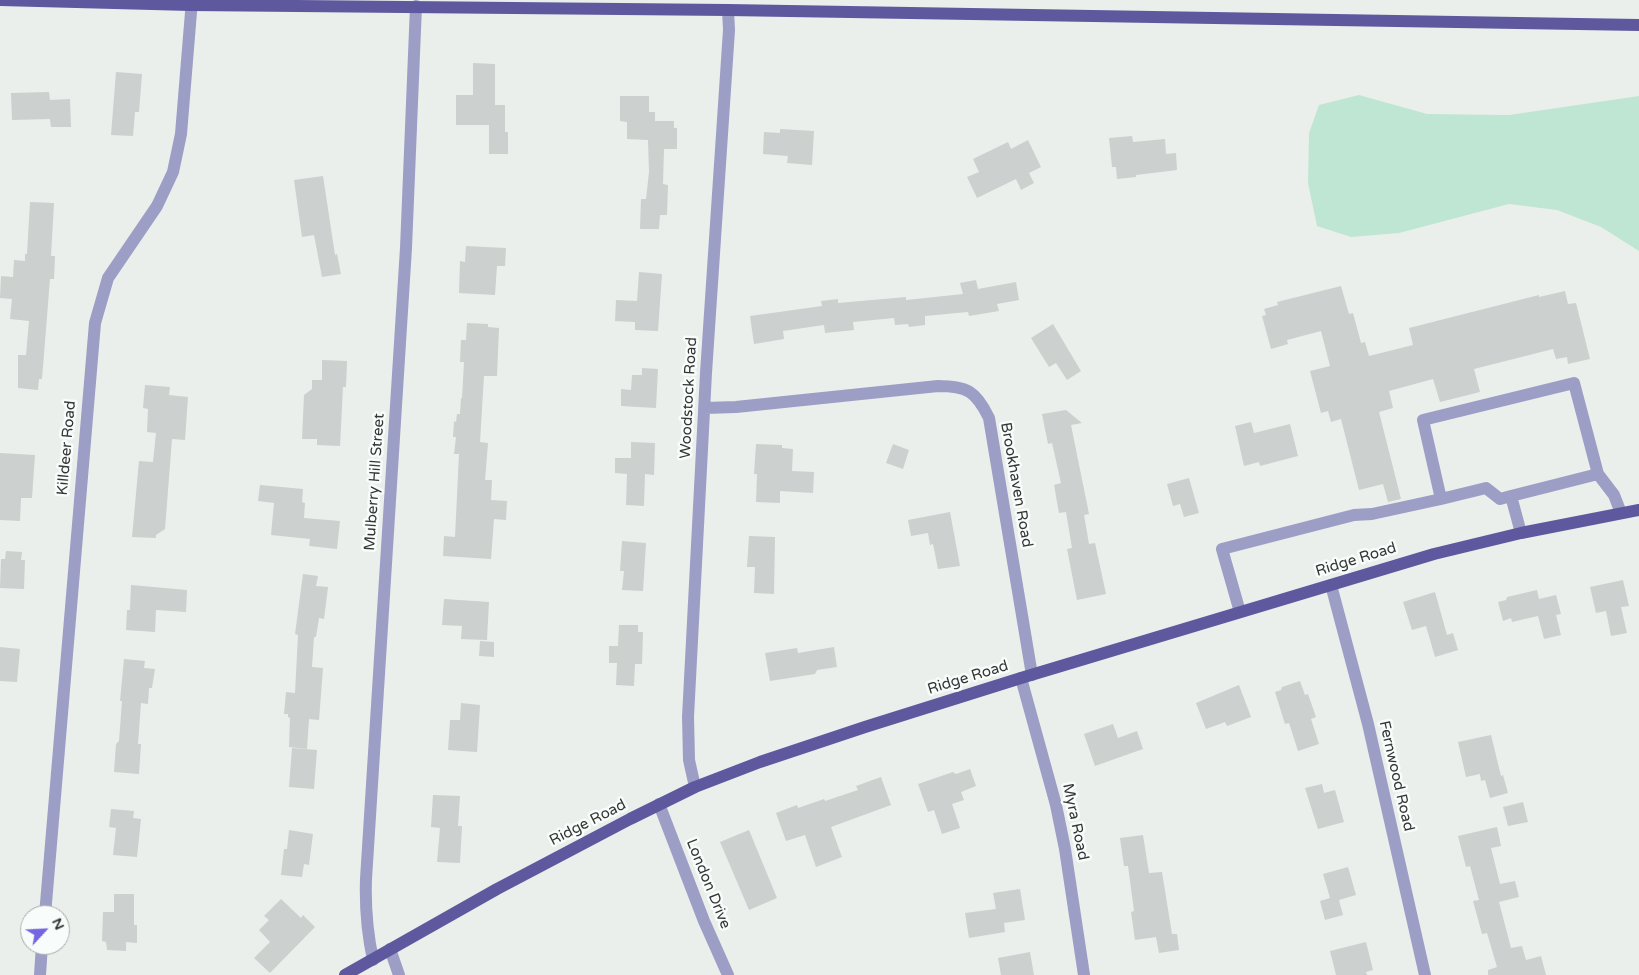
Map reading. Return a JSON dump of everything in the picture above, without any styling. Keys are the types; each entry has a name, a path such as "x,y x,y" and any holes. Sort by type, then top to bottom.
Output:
{"main road":[{"path":"0,0 1639,25"},
{"name":"Ridge Road","path":"345,975 568,851 659,804 695,788 815,743 1027,676 1434,554 1521,533 1639,510"}],"street":[{"name":"Killdeer Road","path":"46,905 95,323 108,278 157,206 173,172 181,134 191,2"},
{"name":"Mulberry Hill Street","path":"373,960 367,931 366,879 404,286 416,6"},
{"name":"Woodstock Road","path":"695,788 689,760 688,717 729,30 728,10"},
{"path":"1441,499 1423,420 1574,383 1598,474 1614,495 1621,513"},
{"name":"Brookhaven Road","path":"706,408 736,407 938,386 954,386 970,390 981,401 989,418 1027,676"},
{"path":"1240,612 1222,548 1354,515 1372,514 1486,488 1500,499 1598,474"},
{"path":"1511,496 1521,533"},
{"name":"Fernwood Road","path":"1331,585 1368,724 1425,975"},
{"name":"Myra Road","path":"1027,676 1065,849 1084,975"},
{"name":"London Drive","path":"659,804 704,921 728,975"},
{"path":"390,950 399,975"},
{"path":"40,975 41,955"}],"green space":[{"path":"1359,95 1427,114 1509,115 1639,96 1639,251 1601,227 1557,210 1509,204 1399,233 1351,237 1317,226 1308,183 1309,133 1319,105"}],"building":[{"path":"473,63 495,64 495,105 505,105 505,132 508,132 508,154 489,154 489,125 456,125 456,95 473,95"},
{"path":"116,72 142,74 139,112 135,112 133,136 111,135"},
{"path":"49,92 50,100 70,99 71,127 51,127 50,119 12,120 11,93"},
{"path":"620,96 649,96 649,112 655,112 655,121 674,121 674,128 677,128 677,149 664,149 663,184 668,185 667,215 660,215 659,229 640,229 641,199 646,199 649,172 648,140 627,139 627,122 620,121"},
{"path":"780,129 814,131 812,165 787,163 788,156 763,154 764,132 780,133"},
{"path":"1132,136 1133,142 1165,139 1166,154 1176,153 1177,170 1117,179 1116,167 1112,167 1109,138"},
{"path":"1028,140 1041,167 1029,173 1034,183 1021,190 1016,179 977,198 967,177 979,172 973,159 1008,142 1011,149"},
{"path":"323,176 335,255 337,254 341,274 322,277 314,235 302,237 294,180"},
{"path":"30,202 54,203 51,256 55,256 54,279 50,279 42,379 39,379 38,390 18,388 18,355 26,355 29,321 10,319 12,299 0,298 1,276 13,277 14,260 25,261"},
{"path":"466,246 506,248 505,266 497,266 495,295 459,293 460,261 465,262"},
{"path":"639,272 662,274 658,331 635,330 635,322 615,321 616,300 637,301"},
{"path":"976,280 978,289 1016,282 1019,300 997,304 999,311 969,316 968,312 925,316 925,325 909,327 908,324 895,325 894,318 853,322 854,330 825,333 824,325 783,331 784,339 754,344 750,316 822,306 821,301 838,299 838,303 906,297 906,300 963,294 960,283"},
{"path":"1341,286 1349,314 1353,313 1361,343 1365,342 1369,356 1413,345 1409,328 1539,295 1539,297 1565,291 1568,304 1576,303 1590,359 1568,364 1567,357 1556,359 1553,349 1474,369 1480,392 1440,402 1433,379 1389,391 1393,408 1379,412 1401,499 1388,502 1383,484 1359,490 1341,419 1331,422 1328,411 1321,413 1310,371 1330,366 1321,331 1287,340 1288,344 1271,349 1262,316 1266,315 1264,309 1278,305 1277,302"},
{"path":"467,323 488,324 488,327 499,328 497,376 484,376 480,442 488,443 485,480 492,480 491,500 507,501 506,520 494,519 491,559 443,556 444,536 455,537 459,454 454,454 456,437 453,437 454,421 456,422 457,414 460,414 462,398 464,362 460,362 461,340 466,340"},
{"path":"1053,324 1081,371 1067,380 1056,363 1049,367 1031,338"},
{"path":"322,360 347,361 346,387 343,387 340,446 317,445 317,439 302,439 304,395 312,389 312,380 322,380"},
{"path":"642,368 658,369 656,408 621,406 621,389 631,390 632,375 642,375"},
{"path":"145,385 170,387 169,395 188,397 185,440 172,439 165,529 156,535 156,538 132,537 139,461 153,462 156,433 147,432 148,409 143,408"},
{"path":"1066,410 1082,423 1071,425 1089,514 1084,515 1089,544 1095,543 1106,594 1077,600 1067,549 1072,548 1066,512 1059,513 1054,485 1061,483 1052,443 1048,444 1042,414"},
{"path":"1251,422 1254,433 1290,424 1298,456 1260,466 1259,462 1244,466 1235,426"},
{"path":"631,442 655,443 654,475 645,474 644,506 626,505 627,474 615,473 615,458 631,458"},
{"path":"756,444 782,445 782,448 793,449 792,471 814,472 813,493 780,491 780,503 756,502 757,474 754,474"},
{"path":"893,444 909,450 903,469 886,463"},
{"path":"0,453 35,455 32,498 21,498 20,521 0,520"},
{"path":"1189,478 1199,513 1184,517 1180,504 1173,506 1167,484"},
{"path":"260,485 303,489 302,502 305,503 304,518 340,521 337,549 309,546 310,539 271,535 274,503 258,501"},
{"path":"950,512 960,566 938,569 933,544 930,545 928,533 911,536 908,520"},
{"path":"749,536 775,537 774,594 754,593 755,567 747,567"},
{"path":"622,541 646,543 643,591 622,590 624,571 620,571"},
{"path":"6,551 22,552 21,560 25,560 24,589 0,588 1,559 5,559"},
{"path":"303,574 318,576 316,586 328,587 324,619 319,618 316,637 314,637 312,667 323,668 319,720 309,719 307,749 289,747 290,718 288,714 284,714 286,692 295,693 298,635 295,634"},
{"path":"1623,580 1629,606 1621,607 1627,633 1611,636 1606,611 1596,613 1590,587"},
{"path":"131,585 187,590 186,612 156,610 155,632 126,630 127,610 130,610"},
{"path":"1537,590 1539,599 1556,595 1561,614 1556,615 1561,635 1544,639 1538,616 1512,622 1511,618 1503,621 1498,602 1506,600 1507,597"},
{"path":"1435,592 1447,635 1453,633 1458,650 1435,657 1426,626 1412,630 1403,602"},
{"path":"444,599 489,602 487,640 461,639 462,626 442,625"},
{"path":"619,625 638,625 638,632 643,632 642,664 635,664 634,686 616,685 617,663 609,663 609,646 618,646"},
{"path":"480,641 494,642 494,657 479,656"},
{"path":"0,647 20,649 17,682 0,681"},
{"path":"834,647 837,667 817,670 815,674 770,681 765,653 797,648 798,653"},
{"path":"124,659 145,661 144,668 155,669 152,688 149,688 148,704 141,703 138,744 141,744 139,774 114,772 116,744 119,741"},
{"path":"1300,681 1305,695 1308,694 1316,717 1311,719 1319,744 1298,751 1289,723 1285,724 1275,692 1281,690 1282,687"},
{"path":"1239,685 1251,717 1227,726 1225,722 1206,729 1196,703"},
{"path":"461,703 480,705 477,752 448,750 450,720 460,720"},
{"path":"1113,724 1118,738 1137,731 1143,749 1095,766 1084,734"},
{"path":"1491,735 1501,776 1503,775 1508,793 1490,798 1485,780 1481,781 1480,774 1466,777 1458,742"},
{"path":"292,748 317,750 314,789 289,787"},
{"path":"970,769 976,786 961,792 964,800 952,804 960,828 942,834 934,810 928,812 918,784 953,772 956,774"},
{"path":"881,777 891,805 831,827 842,857 816,867 805,835 786,841 776,813 797,805 798,808 858,790 856,786"},
{"path":"1322,784 1324,793 1335,790 1344,822 1318,829 1305,788"},
{"path":"433,795 460,796 458,826 462,826 460,863 437,862 440,828 431,827"},
{"path":"1523,802 1528,822 1508,826 1503,807"},
{"path":"111,809 134,811 133,818 141,819 137,857 113,855 116,828 109,827"},
{"path":"1497,827 1501,846 1491,848 1500,884 1515,881 1519,897 1499,902 1511,948 1522,946 1526,960 1541,956 1546,975 1488,975 1488,970 1497,967 1487,933 1482,934 1473,901 1479,900 1470,866 1466,867 1458,836"},
{"path":"289,830 313,834 309,865 304,864 302,877 281,875 284,849 287,849"},
{"path":"749,830 777,898 749,910 720,842"},
{"path":"1143,835 1149,873 1162,872 1172,934 1177,934 1179,950 1159,953 1156,937 1135,940 1131,912 1134,911 1128,866 1124,866 1120,838"},
{"path":"1348,867 1356,895 1339,900 1343,915 1325,920 1320,901 1330,898 1323,874"},
{"path":"1020,889 1025,920 1004,923 1005,932 969,938 965,913 996,909 993,893"},
{"path":"114,894 134,894 134,925 137,925 137,943 126,942 126,951 107,950 106,942 102,941 103,912 114,912"},
{"path":"281,899 301,918 303,915 315,927 270,973 254,958 270,942 259,930 269,920 264,916"},
{"path":"1366,942 1373,970 1366,972 1367,975 1336,975 1330,951"},
{"path":"1030,952 1034,975 1001,975 998,958"}]}
